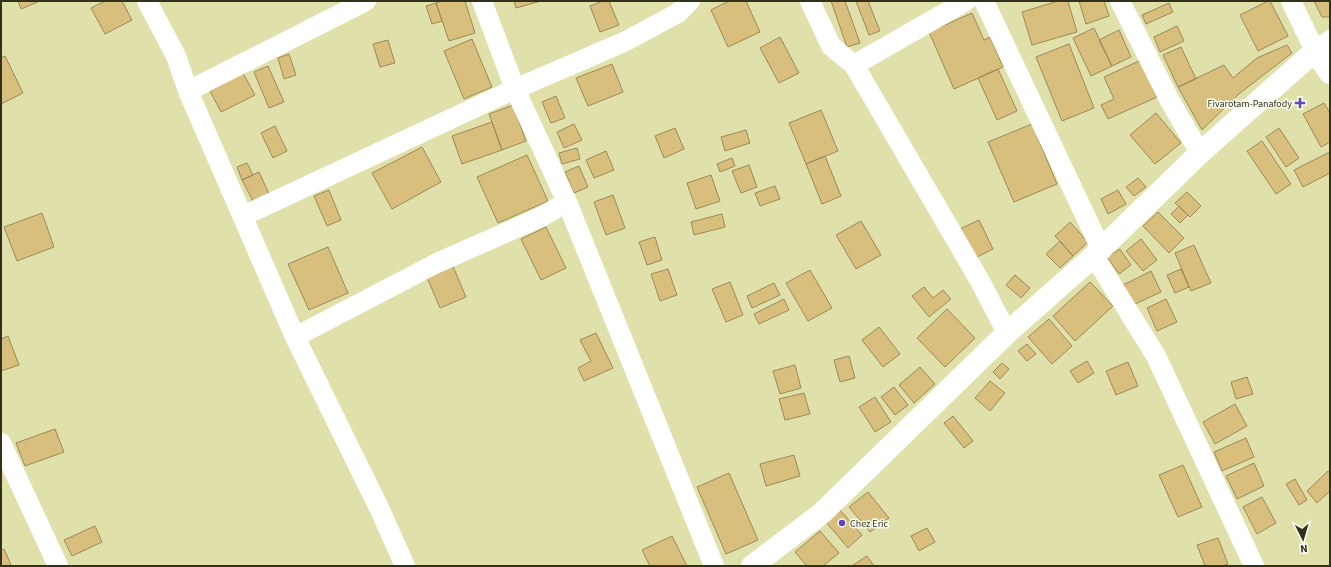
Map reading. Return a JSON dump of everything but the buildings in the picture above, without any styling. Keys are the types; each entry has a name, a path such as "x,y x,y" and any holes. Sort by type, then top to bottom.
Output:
{"main road":[{"path":"752,566 822,513 1007,333 1098,253 1200,153 1322,46 1330,73"}],"street":[{"path":"147,1 176,56 188,91 296,337 381,512 405,566"},
{"path":"188,91 366,1"},
{"path":"482,1 516,89 567,202 714,566"},
{"path":"243,216 516,89 624,42 678,13 690,1"},
{"path":"810,1 831,46 854,65 980,281 1007,333"},
{"path":"854,65 966,1"},
{"path":"984,1 1098,253 1156,356 1254,566"},
{"path":"1120,1 1170,101 1200,153"},
{"path":"1291,1 1322,46"},
{"path":"296,337 437,263 541,217 567,202"},
{"path":"1,443 58,566"}],"place":[{"name":"Fivarotam-Panafody","path":"1300,103"},
{"name":"Chez Eric","path":"842,523"}]}
